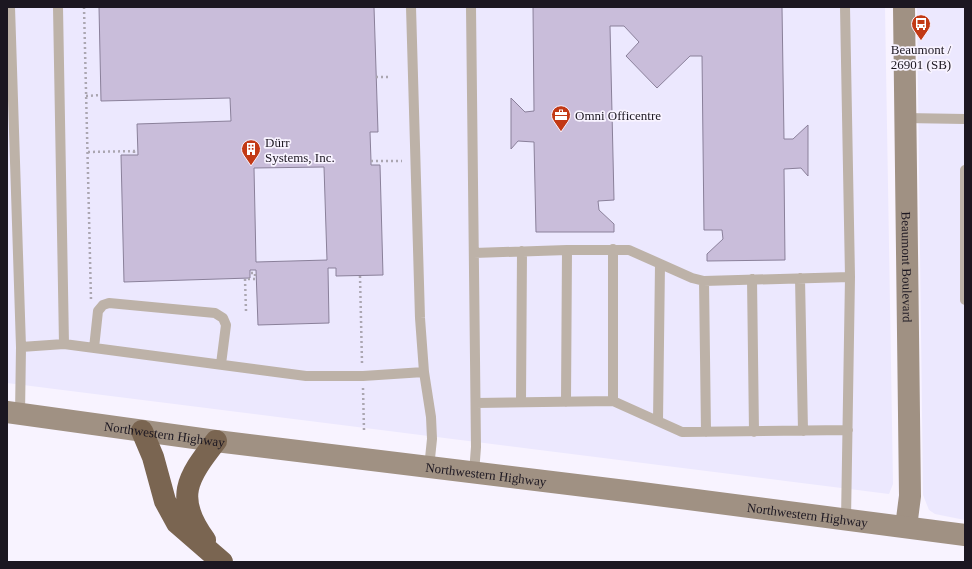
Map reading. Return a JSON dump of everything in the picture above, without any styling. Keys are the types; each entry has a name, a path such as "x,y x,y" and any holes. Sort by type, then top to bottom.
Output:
{"highway":[{"path":"142,431 153,457 165,501 177,523 221,561"},
{"path":"216,441 198,464 186,490 189,512 199,532 221,561"}],"street":[{"name":"Beaumont Boulevard","path":"904,7 910,496 906,527"},
{"name":"Northwestern Highway","path":"14,413 216,441 634,492 965,535"}],"lane":[{"path":"10,7 21,347 14,413"},
{"path":"58,7 64,344"},
{"path":"411,7 420,310 424,372 431,417 432,439 429,468"},
{"path":"471,7 476,403 476,446 474,473"},
{"path":"845,7 850,277 846,520"},
{"path":"906,118 965,119"},
{"path":"965,170 965,300"},
{"path":"474,253 613,249 629,250 692,278 704,280 850,277"},
{"path":"613,249 613,401"},
{"path":"566,402 567,250"},
{"path":"521,402 522,251"},
{"path":"658,422 660,264"},
{"path":"800,278 803,430"},
{"path":"752,279 754,432"},
{"path":"704,280 706,432"},
{"path":"94,348 98,311 103,305 109,303 215,313 223,318 226,325 221,364"},
{"path":"21,347 64,344 306,376 363,376 424,372"},
{"path":"476,403 613,401 682,432 848,430"}],"path":[{"path":"84,7 91,307"},
{"path":"376,77 390,77"},
{"path":"86,96 101,95"},
{"path":"88,152 136,151 134,155"},
{"path":"371,161 408,161"},
{"path":"246,311 245,280 255,279 255,272 250,273"},
{"path":"360,276 364,430"}],"shaded area":[{"path":"7,7 885,7 893,484 889,494 7,383"},
{"path":"917,7 965,7 965,520 935,514 929,510 923,495"}],"building":[{"name":"Dürr Systems, Inc.","path":"99,7 374,7 378,132 370,132 371,165 380,165 383,275 336,276 336,268 328,268 329,323 258,325 256,270 250,270 250,278 124,282 121,155 138,155 137,124 231,121 230,98 101,101","holes":["324,167 327,260 256,262 254,168"]},
{"name":"Omni Officentre","path":"533,7 782,7 784,139 793,139 808,125 808,176 801,168 784,169 785,260 707,261 707,254 723,239 722,230 704,230 702,56 690,56 657,88 626,56 639,42 624,26 610,26 614,200 598,201 599,210 614,224 614,232 536,232 534,142 518,141 511,149 511,98 525,112 534,111"}],"place":[{"name":"Beaumont / 26901 (SB)","path":"921,41"},
{"name":"Omni Officentre","path":"561,132"},
{"name":"Dürr Systems, Inc.","path":"251,166"}]}
